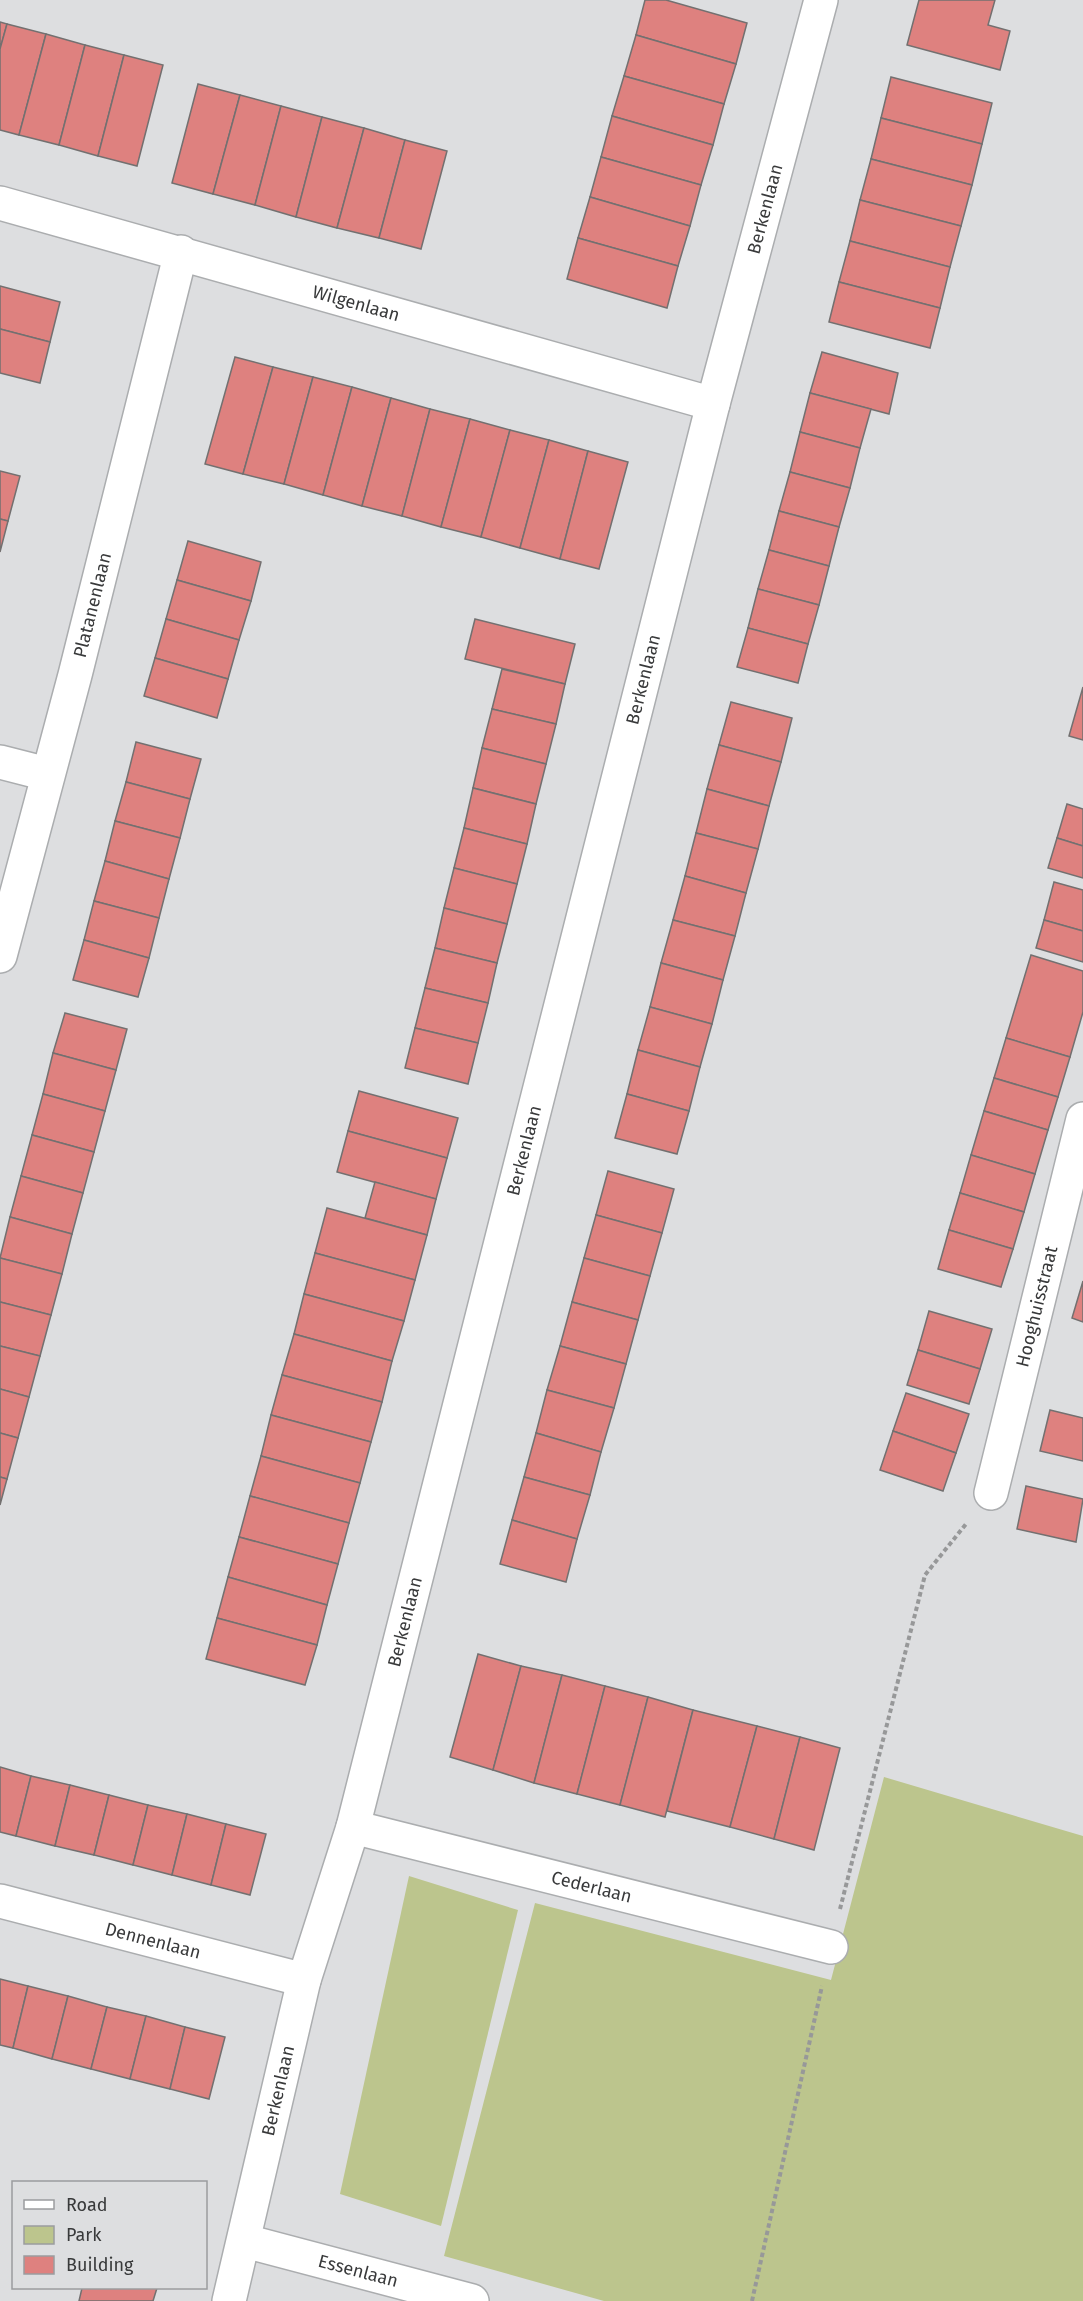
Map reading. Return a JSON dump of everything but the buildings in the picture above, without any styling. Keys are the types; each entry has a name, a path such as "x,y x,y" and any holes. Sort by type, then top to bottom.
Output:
{"street":[{"name":"Berkenlaan","path":"230,2301 304,1980 353,1827 713,404 821,0"},
{"name":"Wilgenlaan","path":"0,203 181,252 713,404"},
{"name":"Platanenlaan","path":"0,956 75,675 181,252"},
{"path":"0,762 47,774"},
{"name":"Hooghuisstraat","path":"991,1493 1083,1119"},
{"name":"Cederlaan","path":"353,1827 831,1947"},
{"name":"Dennenlaan","path":"0,1901 304,1980"},
{"name":"Essenlaan","path":"245,2241 472,2301"}],"path":[{"path":"752,2301 831,1947 925,1575 991,1493"}],"green space":[{"path":"884,1777 1083,1836 1083,2301 604,2301 444,2256 535,1903 831,1980"},
{"path":"409,1876 518,1910 441,2226 340,2194"}]}
